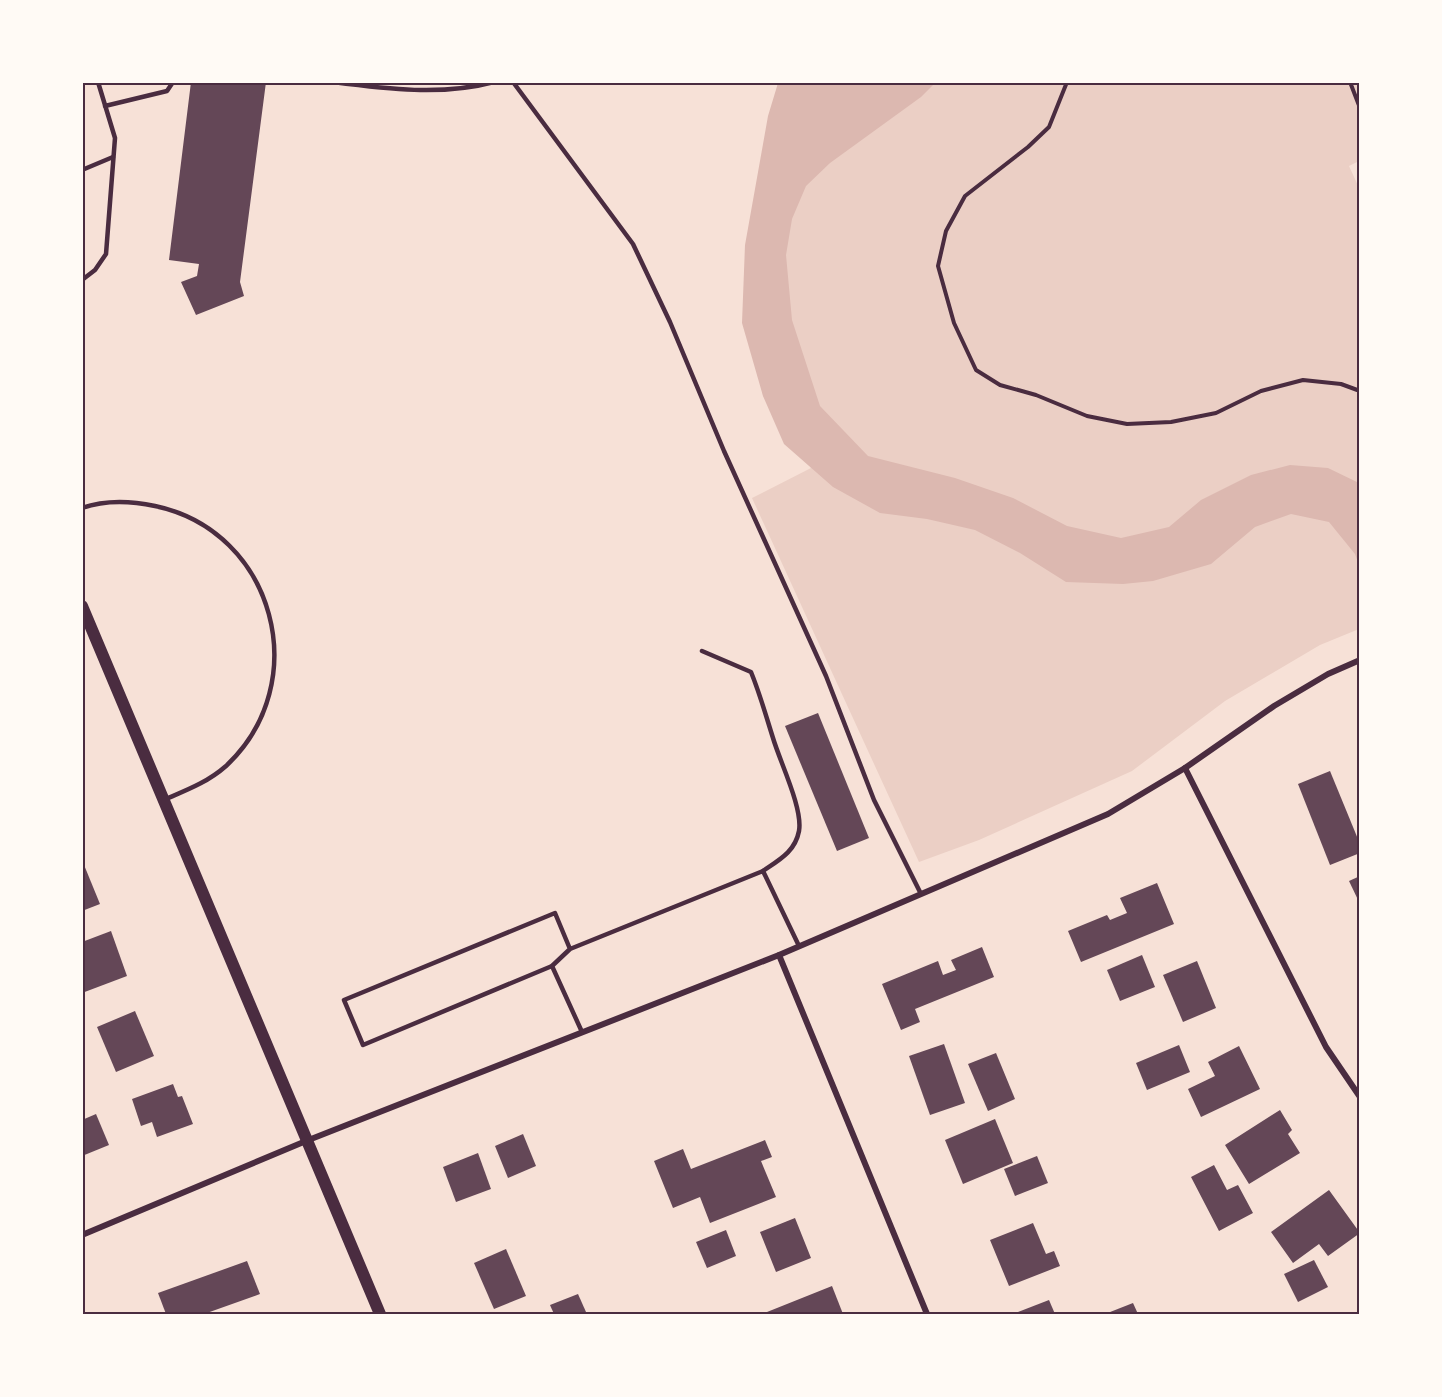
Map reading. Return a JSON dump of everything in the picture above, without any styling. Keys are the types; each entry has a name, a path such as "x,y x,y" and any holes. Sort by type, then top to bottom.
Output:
{"main road":[{"path":"82,606 380,1314"}],"street":[{"path":"82,1235 306,1142 779,955 1108,814 1185,768 1274,706 1328,674 1359,660"},
{"path":"1185,768 1326,1047 1359,1097"},
{"path":"779,955 927,1314"}],"lane":[{"path":"82,280 95,270 106,254 114,157 115,138 98,82"},
{"path":"105,106 167,91 173,82"},
{"path":"333,82 425,92 474,88 494,82"},
{"path":"513,82 633,244 670,322 724,451 825,676 874,800 921,894"},
{"path":"82,170 114,157"},
{"path":"82,508 117,502 144,503 170,509 194,519 216,533 252,573 264,596 272,621 275,648 274,675 268,700 258,725 225,767 204,783 163,800"},
{"path":"570,949 555,914 344,1000 363,1045 552,966 570,949 763,871 791,851 799,831 798,810 751,672 702,651"},
{"path":"763,871 799,946"},
{"path":"552,966 582,1032"}],"path":[{"path":"1067,82 1049,127 1028,147 965,196 946,231 938,266 954,323 976,370 1000,385 1036,395 1087,416 1127,424 1171,422 1216,413 1261,391 1303,380 1341,384 1359,391"},
{"path":"1350,82 1359,108"}],"shaded area":[{"path":"778,83 1359,83 1359,161 1349,166 1360,190 1359,629 1320,645 1225,701 1132,771 979,840 919,862 752,498 811,468 763,396 744,273"},
{"path":"778,83 935,83 921,97 830,163 806,186 792,219 786,255 792,320 820,406 868,456 955,478 1013,498 1067,526 1121,538 1169,527 1201,500 1251,475 1290,465 1328,468 1359,483 1359,565 1355,554 1329,522 1291,514 1255,527 1211,564 1153,581 1123,584 1066,582 1020,553 975,530 927,519 880,513 833,487 784,444 763,396 742,323 745,245 768,116"}],"building":[{"path":"191,82 266,82 240,282 244,296 196,315 181,282 197,276 199,264 169,260"},
{"path":"818,713 869,838 837,851 785,726"},
{"path":"1330,771 1360,844 1360,853 1330,865 1298,784"},
{"path":"82,860 100,904 82,911"},
{"path":"1360,876 1360,904 1349,881"},
{"path":"1157,883 1174,924 1081,962 1068,931 1107,915 1110,920 1127,913 1120,898"},
{"path":"111,931 127,976 82,993 82,942"},
{"path":"982,947 994,977 915,1009 920,1022 901,1030 882,984 938,961 943,975 956,970 951,960"},
{"path":"1142,955 1155,987 1120,1001 1107,970"},
{"path":"1197,961 1216,1008 1183,1022 1163,975"},
{"path":"135,1011 154,1056 116,1072 97,1027"},
{"path":"944,1044 965,1103 930,1115 909,1056"},
{"path":"1179,1045 1190,1072 1147,1090 1136,1063"},
{"path":"1239,1046 1260,1089 1201,1117 1188,1089 1215,1076 1208,1062"},
{"path":"996,1053 1015,1099 988,1111 968,1064"},
{"path":"173,1084 178,1097 182,1096 193,1124 157,1137 152,1122 141,1126 132,1099"},
{"path":"1280,1110 1292,1130 1288,1134 1300,1153 1249,1184 1225,1145"},
{"path":"96,1114 109,1145 82,1156 82,1120"},
{"path":"995,1119 1013,1163 963,1184 945,1140"},
{"path":"523,1134 536,1166 508,1178 495,1146"},
{"path":"765,1140 772,1157 761,1161 776,1197 710,1223 700,1197 673,1208 654,1161 683,1149 691,1169"},
{"path":"478,1153 491,1189 456,1202 443,1167"},
{"path":"1037,1156 1048,1183 1015,1196 1004,1169"},
{"path":"1214,1165 1227,1190 1238,1185 1253,1213 1219,1231 1191,1177"},
{"path":"1329,1190 1360,1233 1328,1256 1319,1244 1293,1263 1271,1232"},
{"path":"795,1218 811,1258 776,1272 760,1232"},
{"path":"1033,1223 1046,1254 1054,1251 1060,1266 1009,1286 990,1240"},
{"path":"726,1230 736,1256 707,1268 696,1242"},
{"path":"506,1249 526,1296 494,1309 474,1263"},
{"path":"1314,1260 1328,1287 1298,1302 1284,1274"},
{"path":"247,1261 260,1294 204,1314 166,1314 158,1293"},
{"path":"832,1286 843,1314 762,1314"},
{"path":"578,1294 586,1312 554,1314 550,1305"},
{"path":"1049,1300 1055,1314 1019,1314 1018,1312"},
{"path":"1133,1303 1138,1314 1105,1314"}]}
